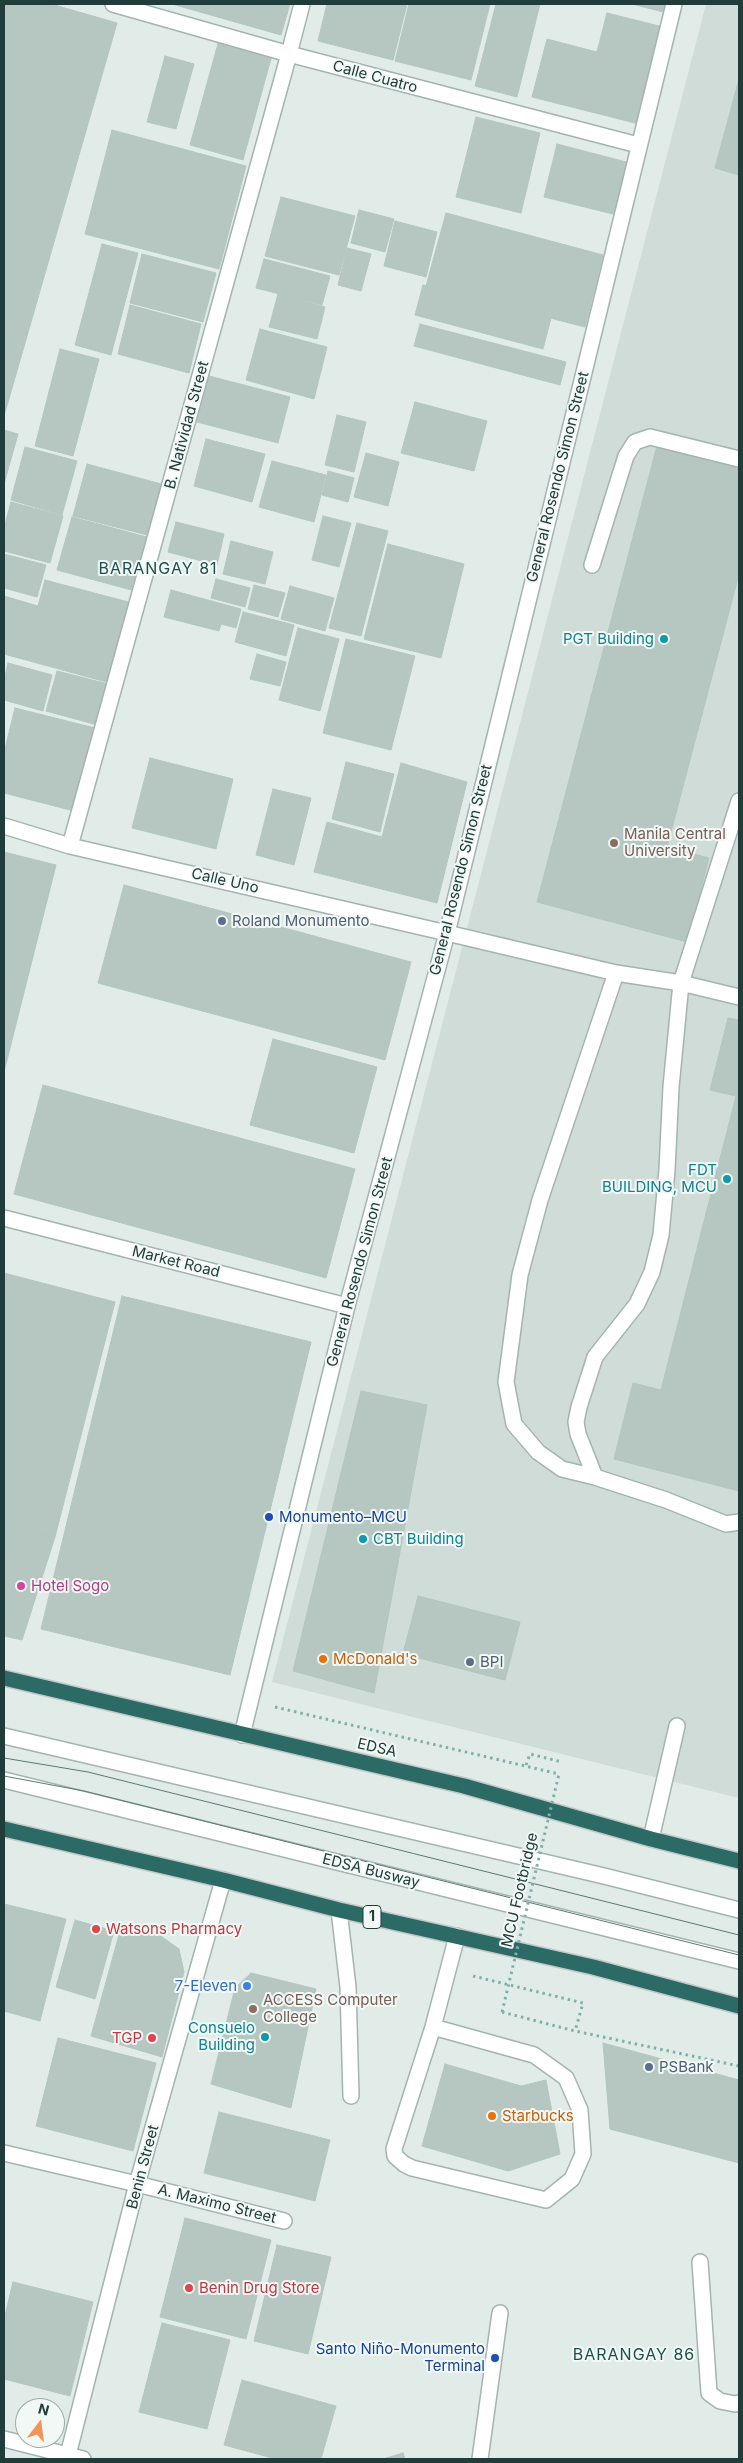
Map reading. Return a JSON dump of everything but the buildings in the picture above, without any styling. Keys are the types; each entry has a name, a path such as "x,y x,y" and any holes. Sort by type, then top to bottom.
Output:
{"highway":[{"name":"EDSA","path":"4,1678 464,1786 650,1840 739,1861"},
{"name":"1","path":"4,1829 223,1880 339,1910 593,1967 739,2006"}],"street":[{"name":"Calle Cuatro","path":"113,4 289,54 638,145"},
{"name":"B. Natividad Street","path":"70,846 302,4"},
{"name":"General Rosendo Simon Street","path":"242,1735 347,1306 447,933 638,145 674,4"},
{"path":"592,564 626,456 635,442 650,437 739,459"},
{"path":"595,1477 578,1434 576,1422 595,1357 637,1304 652,1272 661,1235 681,983 739,801"},
{"name":"Calle Uno","path":"4,826 70,846 616,973 681,983 739,997"},
{"path":"616,973 540,1200 520,1275 506,1382 514,1424 538,1452 562,1469 595,1477 666,1500 726,1524 739,1522"},
{"name":"Market Road","path":"4,1218 347,1306"},
{"path":"650,1840 678,1726"},
{"path":"4,1736 604,1876 739,1910"},
{"name":"EDSA Busway","path":"4,1780 739,1961"},
{"name":"Benin Street","path":"68,2455 137,2184 223,1880"},
{"path":"339,1910 348,1987 351,2096"},
{"path":"433,2026 534,2056 566,2078 580,2110 583,2154 572,2179 546,2200 412,2168 395,2156 394,2149 433,2026 457,1936"},
{"name":"A. Maximo Street","path":"4,2153 284,2221"},
{"path":"700,2262 710,2393 720,2401 735,2404 739,2402"},
{"path":"480,2459 500,2313"},
{"path":"4,2439 84,2459"}],"path":[{"path":"250,1702 526,1765 530,1754 562,1762"},
{"name":"MCU Footbridge","path":"526,1765 559,1774 502,2012 575,2031"},
{"path":"448,1970 583,2003 575,2031 739,2066"}],"shaded area":[{"name":"Manila Central University","path":"706,4 739,4 739,1798 272,1682"}],"tram line":[{"path":"4,1758 88,1772 739,1935"},
{"path":"4,1776 84,1791 739,1955"}],"place":[{"name":"PGT Building","path":"664,639"},
{"name":"Manila Central University","path":"614,843"},
{"name":"Roland Monumento","path":"222,921"},
{"name":"FDT BUILDING, MCU","path":"727,1179"},
{"name":"Monumento–MCU","path":"269,1517"},
{"name":"CBT Building","path":"363,1539"},
{"name":"Hotel Sogo","path":"21,1586"},
{"name":"McDonald's","path":"323,1659"},
{"name":"BPI","path":"470,1662"},
{"name":"Watsons Pharmacy","path":"96,1929"},
{"name":"7-Eleven","path":"247,1986"},
{"name":"ACCESS Computer College","path":"253,2009"},
{"name":"Consuelo Building","path":"265,2037"},
{"name":"TGP","path":"152,2038"},
{"name":"PSBank","path":"649,2067"},
{"name":"Starbucks","path":"492,2116"},
{"name":"Benin Drug Store","path":"189,2288"},
{"name":"Santo Niño-Monumento Terminal","path":"495,2358"}],"district":[{"name":"BARANGAY 81","path":"158,569"},
{"name":"BARANGAY 86","path":"634,2355"}]}
